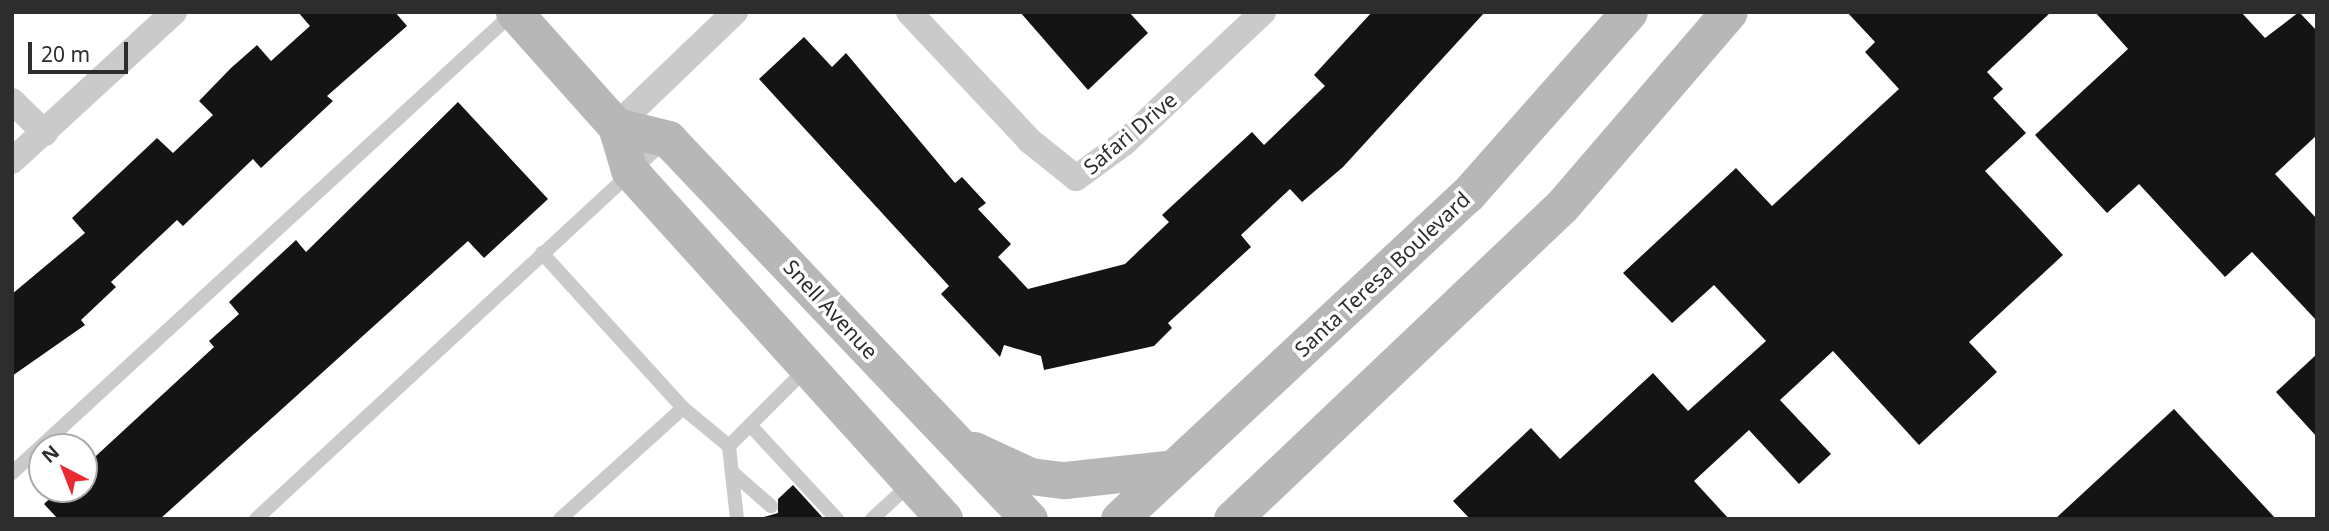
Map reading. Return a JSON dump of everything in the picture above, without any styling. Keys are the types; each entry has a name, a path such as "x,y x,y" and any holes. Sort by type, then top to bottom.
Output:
{"main road":[{"path":"514,12 617,125 629,170 932,507"},
{"name":"Santa Teresa Boulevard","path":"1119,519 1467,195 1629,12"},
{"path":"1235,517 1561,207 1729,12"},
{"path":"617,125 668,139"},
{"name":"Snell Avenue","path":"668,139 1029,519"},
{"path":"952,438 1030,476 1065,480 1173,468"}],"street":[{"path":"12,161 174,12"},
{"path":"617,125 735,12"},
{"name":"Safari Drive","path":"909,12 1030,141 1076,178 1124,144 1264,12"},
{"path":"12,101 45,133"}],"lane":[{"path":"12,473 514,12"},
{"path":"256,519 629,170 668,139"},
{"path":"542,253 683,408 729,446 737,519"},
{"path":"729,446 806,369"},
{"path":"560,519 683,408"},
{"path":"750,425 837,519"},
{"path":"732,472 771,506"},
{"path":"872,519 932,507"}],"building":[{"path":"298,12 395,12 407,26 327,96 333,101 261,168 253,159 183,226 177,220 111,282 116,287 81,320 85,325 12,376 12,294 85,233 72,218 157,138 173,153 213,115 199,101 231,68 257,45 271,61 310,26"},
{"path":"1020,12 1129,12 1148,33 1088,90"},
{"path":"1372,12 1485,12 1343,167 1302,202 1290,189 1241,235 1251,247 1168,323 1172,328 1154,346 1044,370 1041,356 1004,345 1000,357 941,294 949,286 759,79 804,37 832,67 846,53 955,183 962,177 986,203 978,209 1011,244 998,257 1028,289 1125,264 1169,222 1162,215 1252,132 1264,145 1325,86 1314,75"},
{"path":"1847,12 2051,12 1987,72 2003,89 1993,98 2026,133 1985,171 2063,255 1969,342 1997,372 1919,445 1833,351 1780,400 1831,454 1799,484 1749,430 1694,481 1729,519 1470,519 1453,501 1531,428 1560,459 1653,373 1688,411 1766,341 1714,285 1672,323 1623,273 1736,168 1772,206 1899,89 1865,52 1875,42"},
{"path":"2095,12 2241,12 2265,38 2299,12 2317,31 2317,135 2275,174 2317,219 2317,321 2252,252 2225,277 2139,184 2107,213 2035,135 2128,49"},
{"path":"458,102 548,199 484,258 468,241 160,519 58,519 45,503 98,503 98,454 214,347 209,341 239,314 229,302 296,240 306,252"},
{"path":"2317,354 2317,437 2276,392"},
{"path":"2174,409 2276,519 2055,519"},
{"path":"793,485 824,519 757,519 778,513 778,499"}]}
